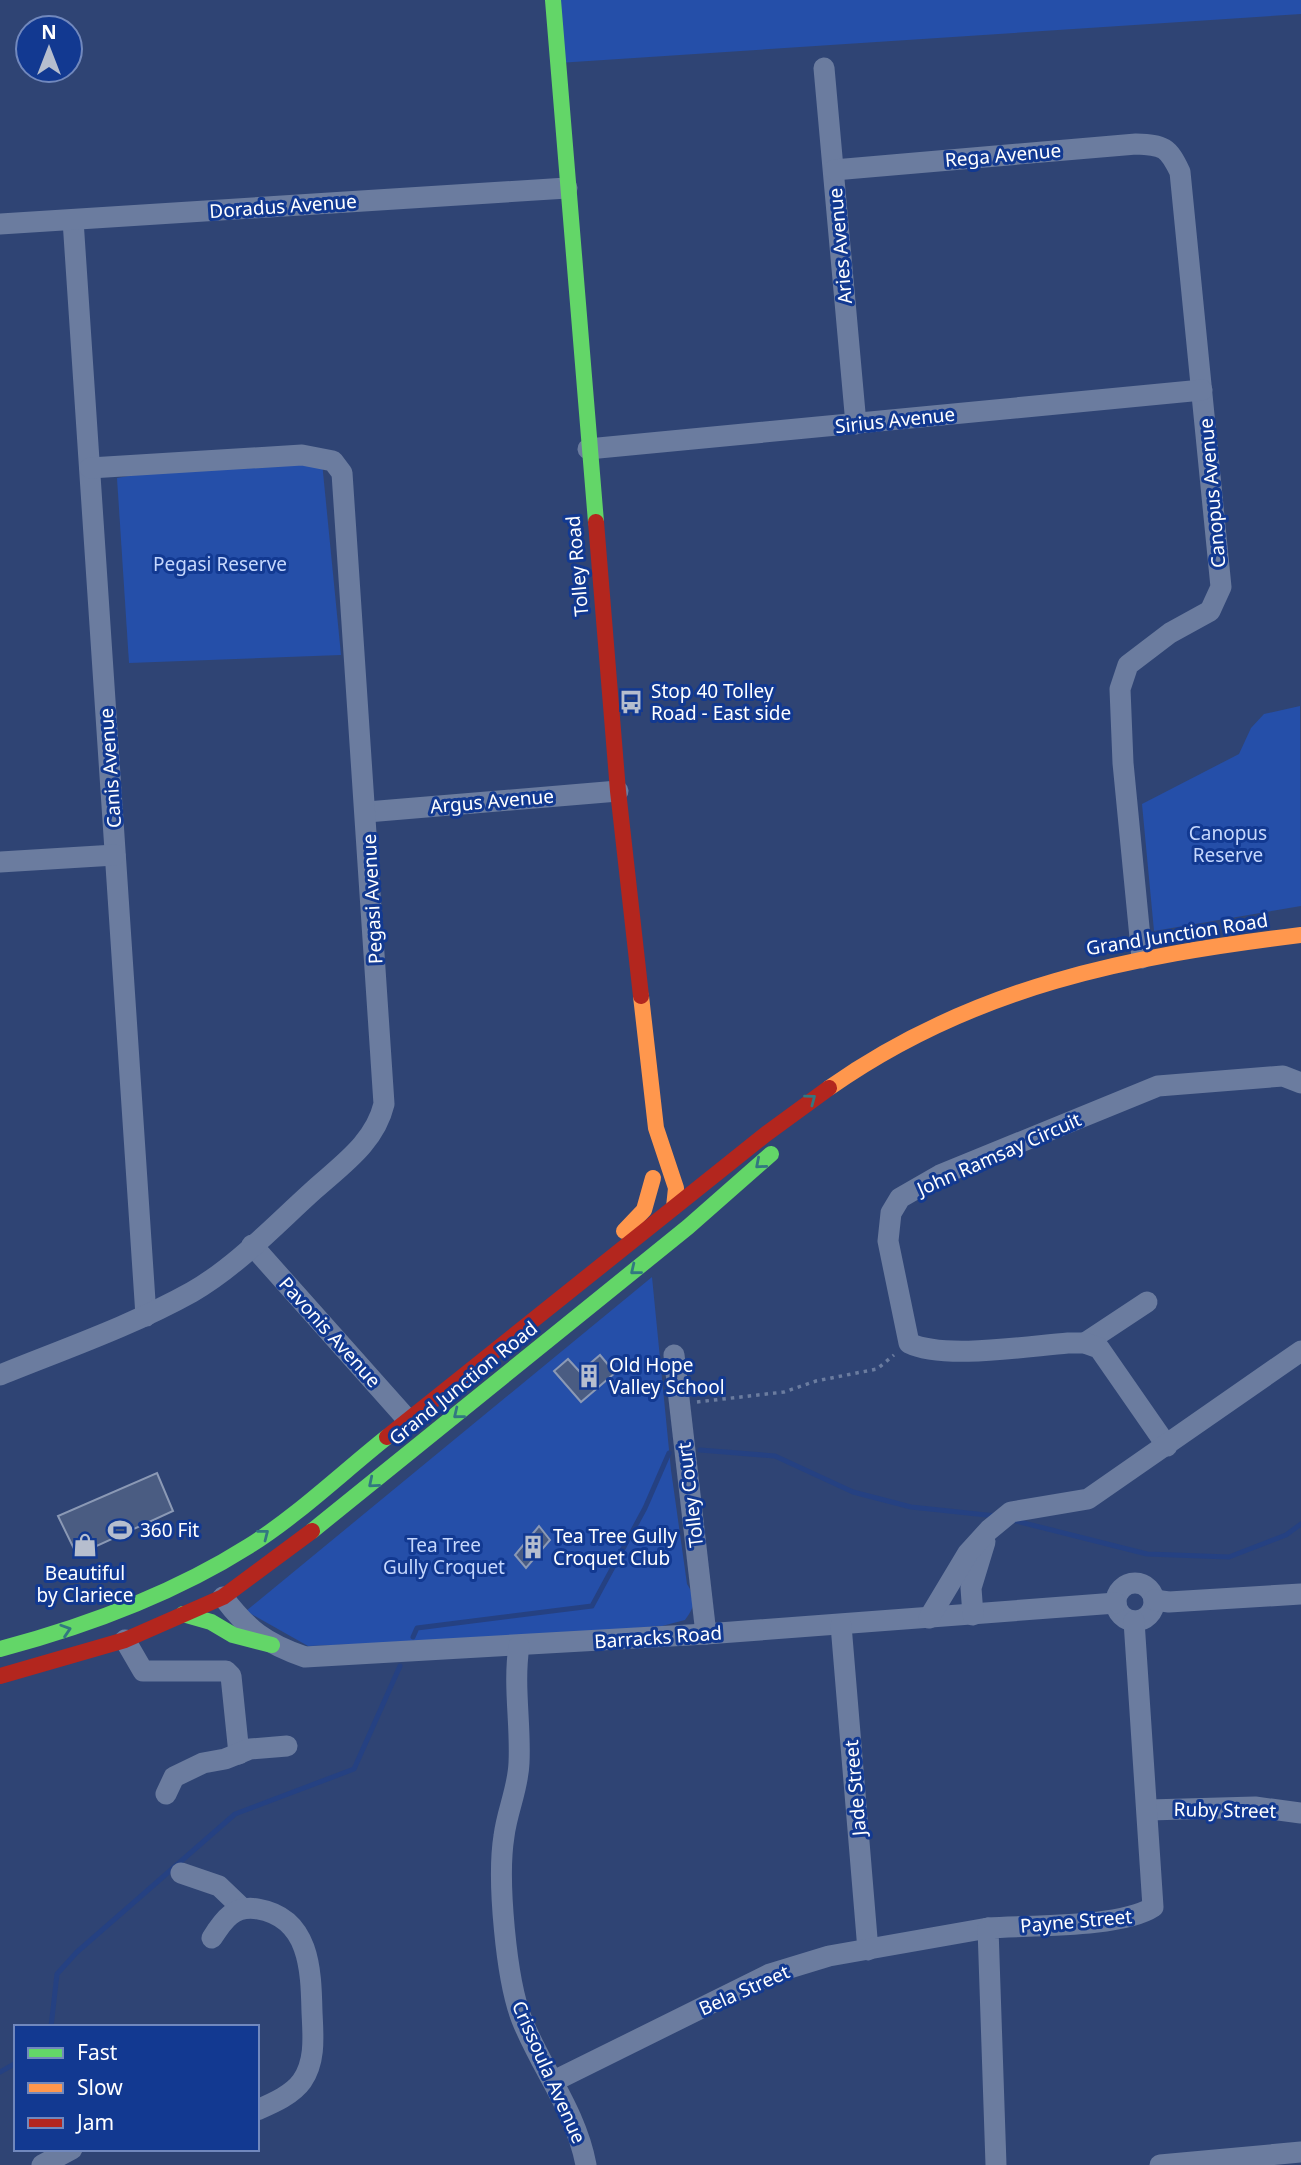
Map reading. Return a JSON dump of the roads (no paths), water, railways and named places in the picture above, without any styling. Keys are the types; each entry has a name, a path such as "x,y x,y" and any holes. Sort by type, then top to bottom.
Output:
{"main road":[{"name":"Tolley Road","path":"553,0 618,791 656,1128 676,1188 674,1207"},
{"name":"Grand Junction Road","path":"0,1649 114,1614 207,1571 252,1544 523,1326 839,1079 906,1042 961,1013 1027,987 1087,969 1142,958 1301,935"},
{"name":"Grand Junction Road","path":"0,1676 50,1664 125,1640 223,1597 286,1553 688,1227 906,1042"},
{"name":"Tolley Road","path":"653,1178 649,1152 656,1128"},
{"path":"668,1164 719,1172"},
{"path":"653,1178 664,1202 674,1207 688,1227"},
{"path":"523,1326 536,1305 639,1217 648,1201 653,1178"},
{"path":"407,1419 426,1439"},
{"path":"207,1571 223,1597"},
{"path":"183,1614 211,1622 233,1635 272,1645"}],"street":[{"name":"Aries Avenue","path":"824,68 856,424"},
{"name":"Rega Avenue","path":"834,170 1136,144 1157,145 1170,152"},
{"name":"Canopus Avenue","path":"1142,958 1124,763 1121,690 1128,665 1170,633 1210,611 1221,587 1180,172 1170,152"},
{"name":"Doradus Avenue","path":"0,224 567,188"},
{"name":"Canis Avenue","path":"73,220 145,1316"},
{"name":"Sirius Avenue","path":"588,449 1202,390"},
{"name":"Pegasi Avenue","path":"0,1375 145,1316 193,1291 252,1245 363,1146 380,1119 384,1095 367,812 342,473 333,461 302,454 90,468"},
{"name":"Argus Avenue","path":"367,812 618,791"},
{"path":"0,862 115,855"},
{"name":"John Ramsay Circuit","path":"1084,1343 954,1351 921,1349 909,1343 888,1241 891,1213 900,1198 940,1175 1158,1086 1283,1076 1301,1083"},
{"name":"Pavonis Avenue","path":"252,1245 407,1419"},
{"path":"1084,1343 1147,1302"},
{"path":"1084,1343 1099,1348 1167,1446"},
{"path":"929,1618 968,1553 991,1528 1011,1512 1088,1499 1301,1350"},
{"name":"Tolley Court","path":"674,1355 706,1634"},
{"path":"973,1615 971,1588 991,1528"},
{"path":"1133,1582 1147,1587 1154,1600 1150,1612 1134,1621 1121,1615 1115,1603 1120,1589 1133,1582"},
{"path":"1154,1600 1169,1602 1301,1594"},
{"name":"Barracks Road","path":"223,1597 247,1627 272,1645 305,1657 706,1634 1115,1603"},
{"name":"Payne Street","path":"988,1928 1118,1919 1141,1915 1153,1908 1149,1810 1134,1621"},
{"name":"Jade Street","path":"841,1625 868,1950"},
{"path":"125,1640 142,1671 226,1671 231,1676 239,1754"},
{"name":"Crissoula Avenue","path":"519,1646 515,1671 519,1761 517,1786 503,1837 505,1935 511,1982 522,2020 575,2121 586,2165"},
{"path":"166,1794 174,1777 203,1763 250,1749 286,1746"},
{"name":"Ruby Street","path":"1149,1810 1255,1807 1301,1813"},
{"path":"181,1873 219,1886 242,1908 268,1910 285,1919 310,1962 314,2049 303,2081 282,2098 259,2109"},
{"path":"212,1938 221,1923 242,1908"},
{"path":"988,1928 996,2165"},
{"name":"Bela Street","path":"554,2081 769,1974 830,1956 988,1928"},
{"path":"42,2165 68,2151"},
{"path":"1160,2165 1250,2161 1301,2152"}],"waterway":[{"path":"700,1450 775,1456 853,1492 911,1507 996,1516"},
{"path":"413,1637 417,1628 592,1606 645,1508 669,1453"},
{"path":"1012,1520 1147,1554 1229,1557 1286,1535 1301,1524"},
{"path":"51,2025 57,1974 77,1952 235,1814 354,1769 400,1666"},
{"path":"0,2072 14,2064"}],"place":[{"name":"Stop 40 Tolley Road - East side","path":"631,702"},
{"name":"Old Hope Valley School","path":"589,1376"},
{"name":"360 Fit","path":"120,1530"},
{"name":"Beautiful by Clariece","path":"85,1545"},
{"name":"Tea Tree Gully Croquet Club","path":"533,1547"}],"park label":[{"name":"Pegasi Reserve","path":"220,564"},
{"name":"Canopus Reserve","path":"1228,844"},
{"name":"Tea Tree Gully Croquet","path":"444,1556"}]}
